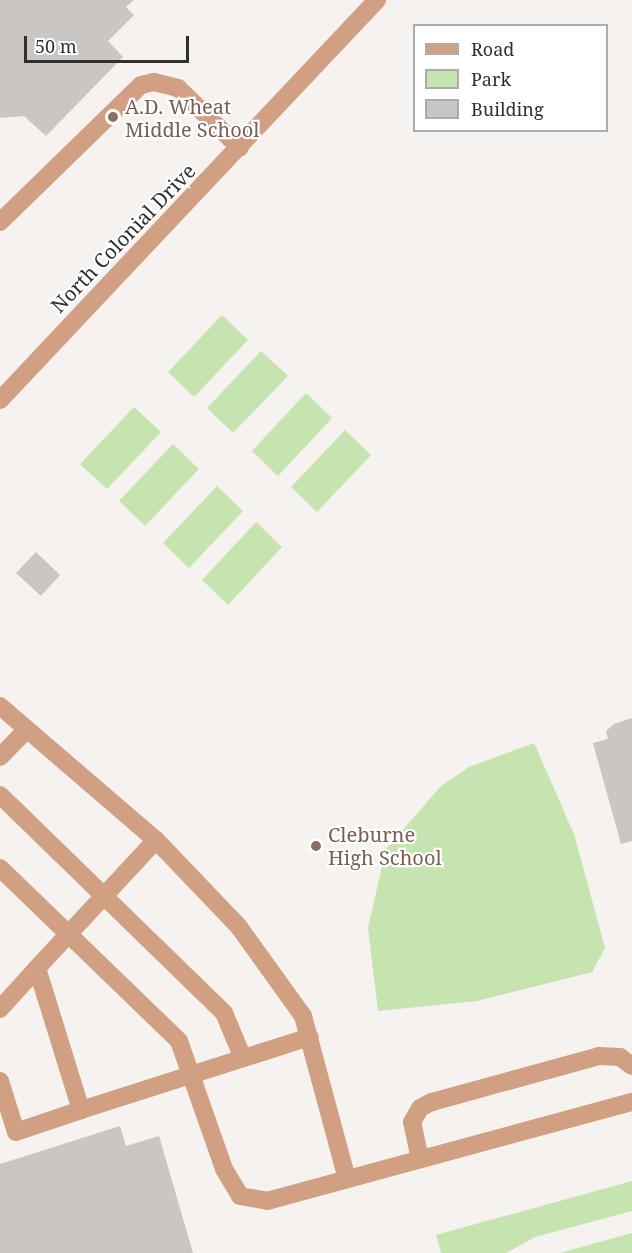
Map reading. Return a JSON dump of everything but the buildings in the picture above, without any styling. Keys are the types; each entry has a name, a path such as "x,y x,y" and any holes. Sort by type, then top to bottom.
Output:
{"street":[{"name":"North Colonial Drive","path":"0,400 240,148 377,0"},
{"path":"0,222 141,85 154,82 178,88 240,148"},
{"path":"0,706 156,840 280,977 310,1037 347,1179"},
{"path":"0,757 26,730"},
{"path":"0,795 101,896 224,1013 243,1058"},
{"path":"0,1010 67,930 156,840"},
{"path":"0,868 67,930 179,1041 195,1075 224,1169 240,1196 267,1201 632,1102"},
{"path":"37,968 81,1110"},
{"path":"0,1081 8,1134 310,1037"},
{"path":"420,1159 412,1122 420,1108 432,1102 599,1056 620,1057 632,1066"}],"green space":[{"path":"222,315 248,340 194,397 168,372"},
{"path":"261,351 288,376 233,433 207,408"},
{"path":"306,393 332,418 278,476 252,451"},
{"path":"134,407 161,432 107,489 80,464"},
{"path":"345,430 371,455 317,512 291,487"},
{"path":"173,444 199,469 145,526 119,501"},
{"path":"217,486 243,511 189,568 163,543"},
{"path":"256,522 282,547 228,605 202,580"},
{"path":"534,743 574,834 605,948 592,972 477,1001 378,1011 368,928 386,849 441,786 469,767"},
{"path":"632,1181 632,1211 535,1237 506,1253 441,1253 436,1235"},
{"path":"632,1233 632,1253 560,1253"}],"place":[{"name":"A.D. Wheat Middle School","path":"113,117"},
{"name":"Cleburne High School","path":"316,846"}]}
